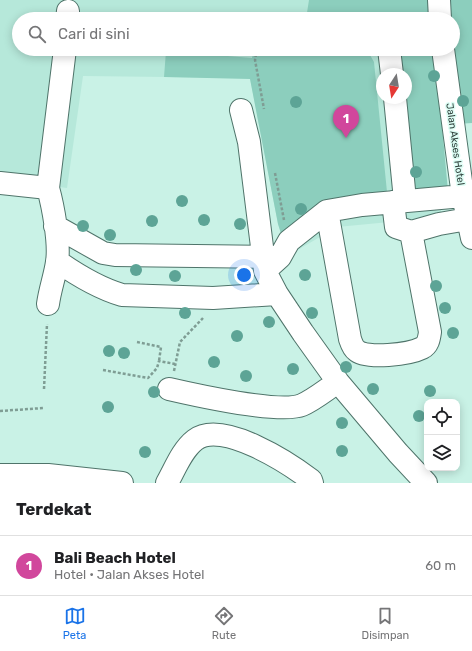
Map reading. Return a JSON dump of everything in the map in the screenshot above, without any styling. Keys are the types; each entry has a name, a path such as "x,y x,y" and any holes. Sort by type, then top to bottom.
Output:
{"street":[{"path":"439,0 440,12"},
{"path":"48,304 50,285 58,261 53,208 48,188 64,56"},
{"path":"390,56 391,68"},
{"name":"Jalan Akses Hotel","path":"444,56 470,228"},
{"path":"395,104 399,201 396,227 412,232 439,224 470,228"},
{"path":"241,110 249,142 269,261 277,294 338,382 398,453 426,483"},
{"path":"0,183 48,188"},
{"path":"55,226 103,253 115,255 269,261 290,241 327,211 399,201 464,196"},
{"path":"327,211 350,339 355,350 366,355 382,356 422,348 428,341 430,332 412,232"},
{"path":"58,261 77,275 112,292 122,295 213,298 277,294"},
{"path":"170,389 264,406 285,407 302,405 338,382"},
{"path":"167,483 186,451 195,440 204,435 222,436 269,451 297,469 311,480 312,483"},
{"path":"0,475 48,476 122,483"}],"path":[{"path":"170,389 180,342 207,313 213,298"},
{"path":"44,389 48,304"},
{"path":"104,370 148,378 157,368 161,347 137,342"},
{"path":"158,360 175,364"},
{"path":"0,411 44,408"}],"shaded area":[{"path":"0,0 408,0 410,12 12,12 12,56 417,56 442,217 337,227 289,255 278,224 250,78 83,76 67,188 0,179"},
{"path":"309,0 431,0 432,12 307,12"},
{"path":"445,0 472,0 472,123 457,124 454,56 460,56 460,12 446,12"},
{"path":"166,56 227,56 252,58 252,56 371,56 374,62 376,104 378,104 388,202 283,240 278,224 250,79 164,77"},
{"path":"394,56 436,56 448,191 411,195 407,104 412,104 412,68 397,68"}],"place":[{"name":"Bali Beach Hotel","path":"346,138"}]}
